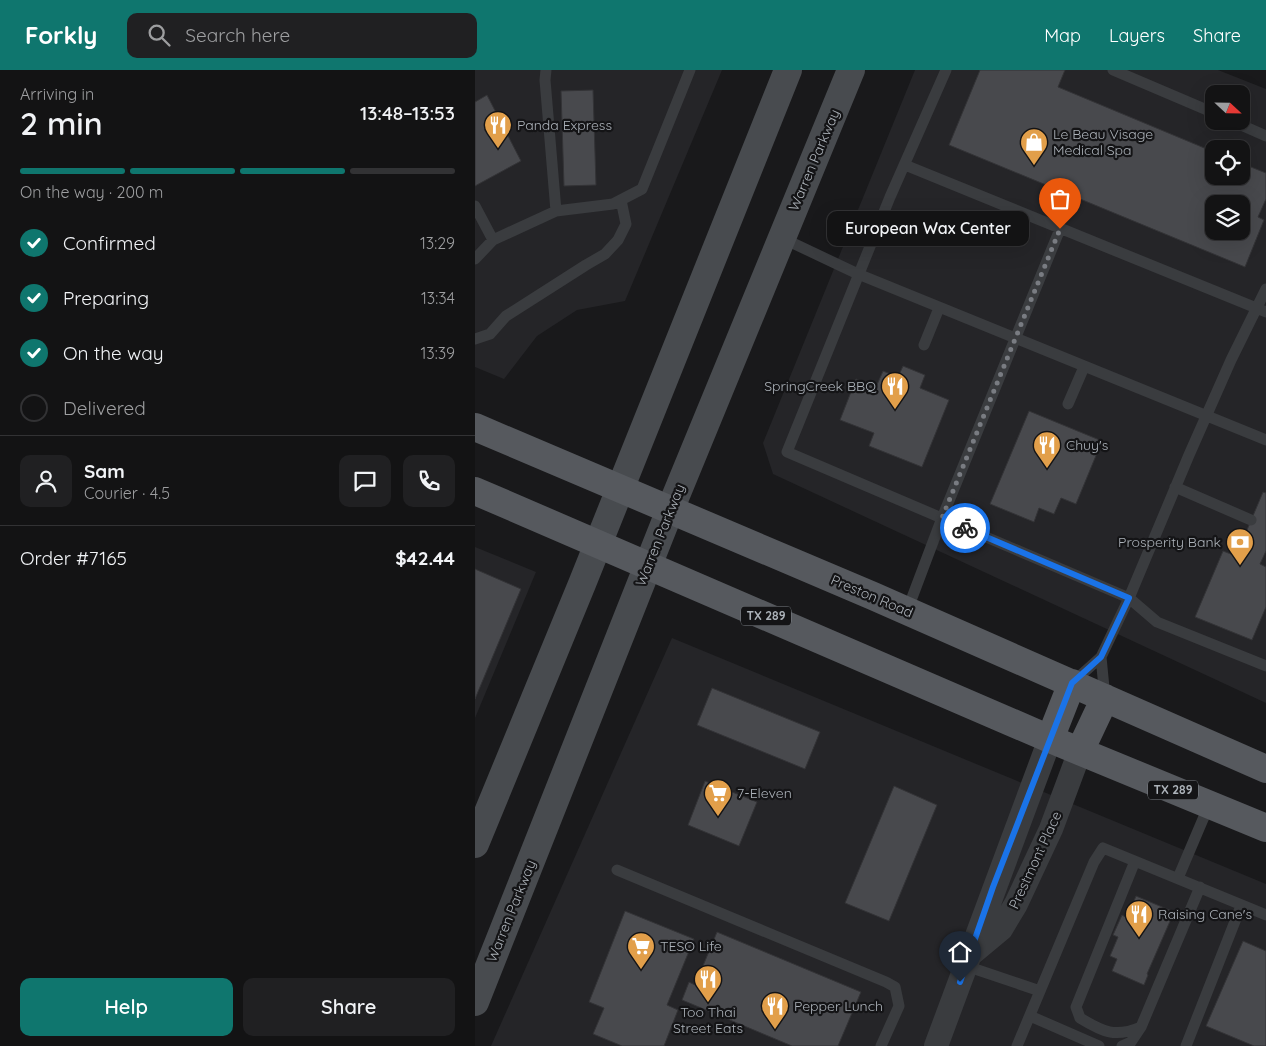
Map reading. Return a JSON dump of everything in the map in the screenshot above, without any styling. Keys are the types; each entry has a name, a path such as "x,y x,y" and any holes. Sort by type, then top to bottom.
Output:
{"main road":[{"path":"475,844 598,545 788,70"},
{"name":"Warren Parkway","path":"475,1002 670,510 851,70"},
{"name":"Preston Road","path":"475,428 907,611 1266,769"},
{"name":"TX 289","path":"475,491 1050,739 1266,828"},
{"path":"1050,739 1072,683"},
{"path":"1080,751 1105,698"}],"street":[{"name":"Prestmont Place","path":"936,1046 993,887 1050,739"},
{"name":"Prestmont Place","path":"968,960 1001,929 1016,904 1051,829 1080,751"}],"lane":[{"path":"546,70 545,80 556,212"},
{"path":"475,259 493,240 556,212 613,204 642,189 690,70"},
{"path":"946,70 859,274 787,452 1129,598 1157,622 1266,666"},
{"path":"1113,70 1205,109"},
{"path":"1250,129 1266,136"},
{"path":"905,165 1262,310"},
{"path":"475,339 490,334 506,316 605,254 618,240 626,224 621,200"},
{"path":"475,206 493,240"},
{"path":"907,611 942,518 1060,229"},
{"path":"781,238 939,308 1266,440"},
{"path":"1072,683 1101,657 1129,598 1231,360 1262,310 1266,289"},
{"path":"924,345 939,308"},
{"path":"1068,404 1084,367"},
{"path":"1175,487 1251,520"},
{"path":"1101,657 1105,698"},
{"path":"1178,878 1209,804"},
{"path":"1017,1046 1094,862 1103,848 1266,915"},
{"path":"1135,861 1076,1007 1080,1018 1112,1034 1126,1033 1141,1028"},
{"path":"617,870 895,987 899,1006 881,1046"},
{"path":"1127,1044 1141,1028 1200,887"},
{"path":"1186,1046 1241,906"},
{"path":"968,960 1040,991"},
{"path":"1029,1016 1099,1046"}],"shaded area":[{"path":"475,70 722,70 625,301 577,310 537,336 504,379 475,367"},
{"path":"915,70 1218,70 1266,89 1266,703 773,474 763,443"},
{"path":"475,547 536,572 475,718"},
{"path":"672,638 1266,884 1266,1046 491,1046"}],"building":[{"path":"980,70 1065,70 1058,87 1205,148 1205,185 1250,185 1250,167 1266,173 1266,199 1258,217 1264,220 1245,267 949,145"},
{"path":"593,90 596,185 564,186 561,91"},
{"path":"487,95 521,161 475,186 475,102"},
{"name":"SpringCreek BBQ","path":"903,366 925,375 920,388 949,400 922,467 869,446 874,433 840,420 856,379 876,387 883,371 898,377"},
{"name":"Chuy's","path":"1029,411 1102,441 1076,504 1061,498 1054,514 1039,508 1034,522 990,504"},
{"name":"Prosperity Bank","path":"1263,492 1266,493 1266,551 1260,564 1266,567 1266,607 1252,640 1195,617 1223,551 1236,556"},
{"path":"475,569 521,589 475,699"},
{"path":"712,688 820,732 805,769 697,725"},
{"path":"705,781 757,802 739,846 688,825"},
{"path":"894,786 937,805 889,921 845,903"},
{"path":"1136,896 1174,912 1144,985 1112,971 1117,959 1110,956 1118,937 1113,935 1122,915 1127,918"},
{"name":"TESO Life","path":"625,911 694,939 667,1005 678,1010 664,1046 622,1046 593,1034 604,1008 589,1002"},
{"path":"717,932 861,992 838,1046 792,1046 682,1000 689,982 695,985"},
{"path":"1243,941 1266,951 1266,1046 1254,1046 1206,1026"}],"way so far":[{"path":"965,528 942,518 1060,229"}],"place":[{"name":"Panda Express","path":"498,149"},
{"name":"Le Beau Visage Medical Spa","path":"1034,166"},
{"name":"European Wax Center","path":"1060,229"},
{"name":"SpringCreek BBQ","path":"895,410"},
{"name":"Chuy's","path":"1047,469"},
{"name":"Prosperity Bank","path":"1240,566"},
{"name":"7-Eleven","path":"718,817"},
{"name":"Raising Cane's","path":"1139,938"},
{"name":"TESO Life","path":"641,970"},
{"name":"Too Thai Street Eats","path":"708,1003"},
{"name":"Pepper Lunch","path":"775,1030"}],"route":[{"path":"960,982 993,887 1072,683 1101,657 1129,598 965,528"}]}
